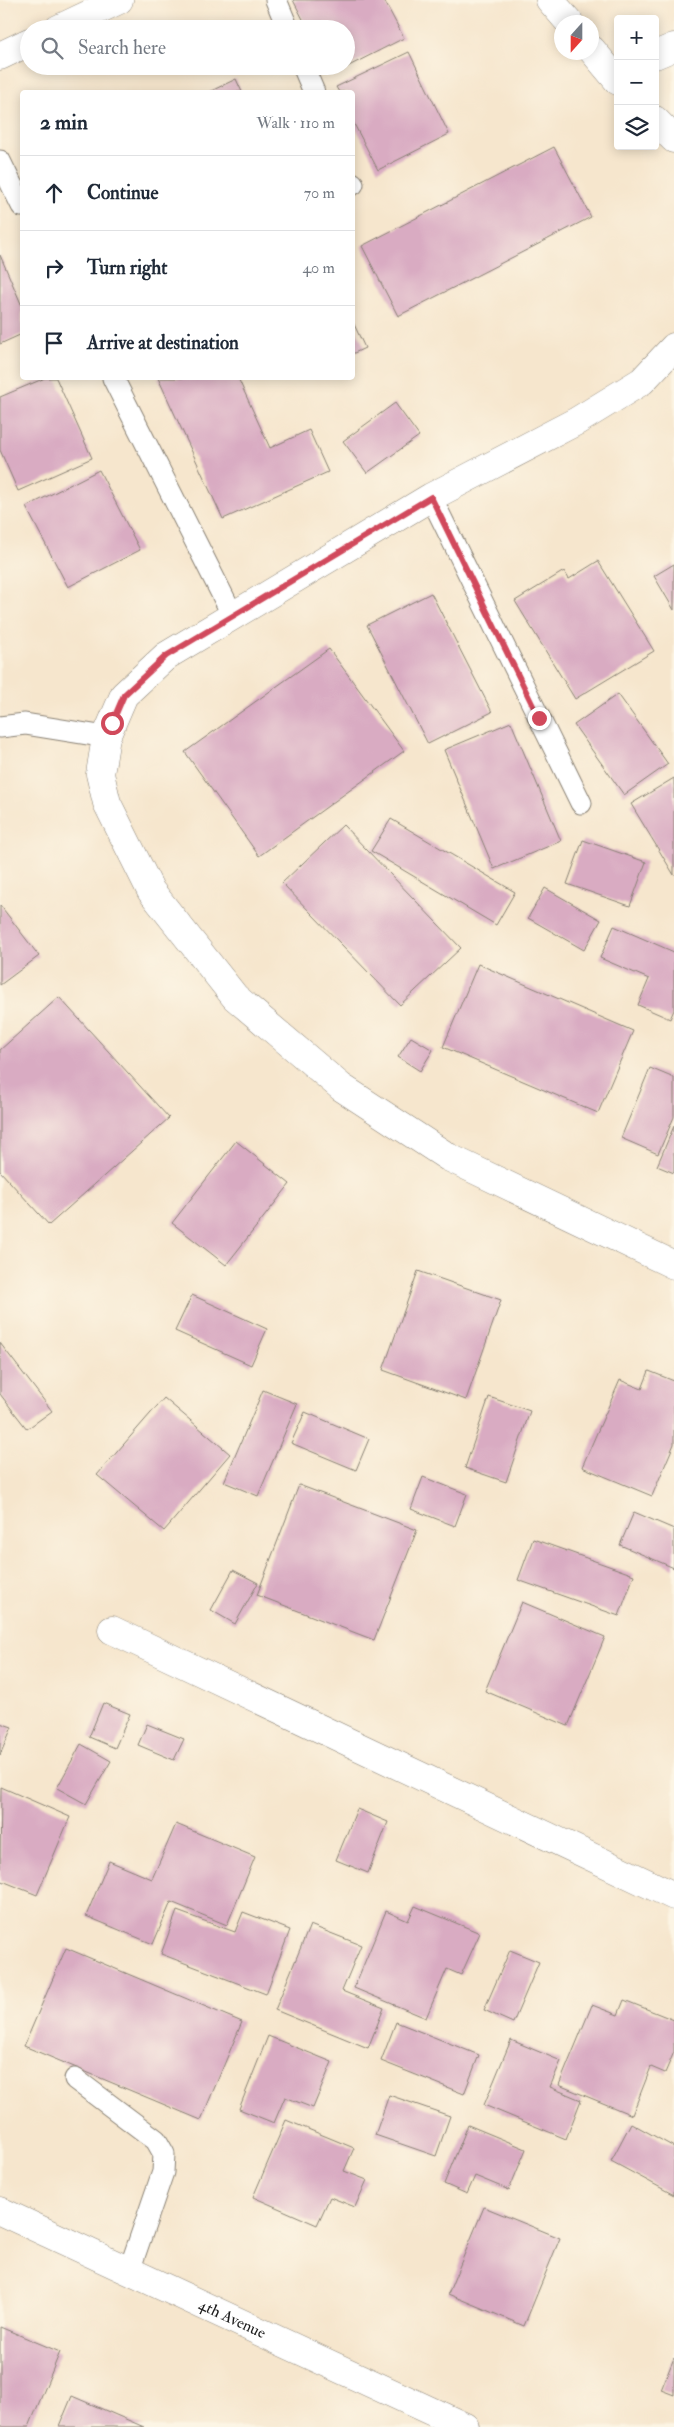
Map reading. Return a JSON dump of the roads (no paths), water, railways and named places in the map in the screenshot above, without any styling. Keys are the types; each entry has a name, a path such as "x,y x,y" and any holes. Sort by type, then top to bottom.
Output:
{"street":[{"path":"77,20 119,0"},
{"path":"550,0 563,15"},
{"path":"0,56 20,46"},
{"path":"659,53 674,47"},
{"path":"599,58 614,74"},
{"path":"659,124 674,140"},
{"path":"674,347 642,381 585,416 431,497 166,656 124,695 106,737 100,774 107,803 151,891 235,997 341,1087 448,1157 674,1265"},
{"path":"112,1630 674,1896"},
{"name":"4th Avenue","path":"0,2211 464,2427"}],"lane":[{"path":"276,0 284,20"},
{"path":"307,75 313,90"},
{"path":"0,161 20,202"},
{"path":"114,380 233,616"},
{"path":"431,497 580,803"},
{"path":"0,727 25,724 106,737"},
{"path":"74,2079 156,2140 164,2154 162,2172 129,2271"}]}
